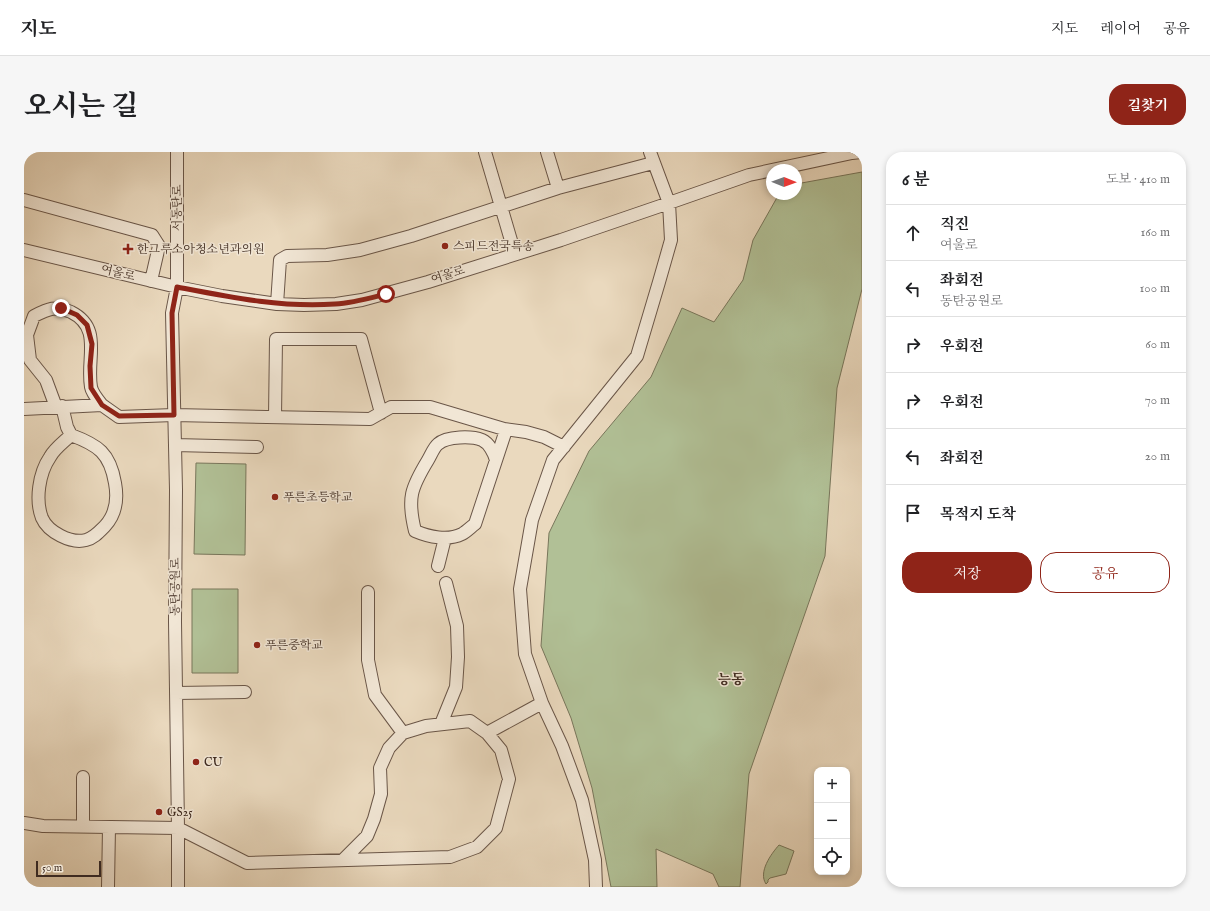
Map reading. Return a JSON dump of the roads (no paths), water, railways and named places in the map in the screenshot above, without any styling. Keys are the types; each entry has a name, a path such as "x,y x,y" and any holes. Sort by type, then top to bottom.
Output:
{"street":[{"name":"서동탄로","path":"177,152 177,287"},
{"path":"485,152 515,254"},
{"path":"547,152 558,188"},
{"name":"여울로","path":"24,250 177,287 277,304 336,304 362,300 428,282 669,204 749,174 862,152"},
{"path":"277,304 280,260 287,256 327,255 360,250 502,208 558,188 652,158 669,204 671,240 637,356 553,460 532,520 520,589 525,654 542,703 562,746 582,800 595,860 596,887"},
{"path":"24,200 152,235 159,246 151,281"},
{"name":"동탄공원로","path":"177,287 172,313 175,445 178,887"},
{"path":"71,435 49,457 40,478 38,505 42,520 55,533 69,540 85,540 96,535 109,521 116,507 116,488 113,471 105,455 90,442 71,435 46,380 30,360 27,335 34,316 46,310 61,308 77,315 87,325 92,344 90,366 91,388 102,405 119,416 174,415 370,419 391,407 430,406 506,430 526,432 544,437 564,447"},
{"path":"275,417 276,339 361,339 381,412"},
{"path":"24,408 102,405"},
{"path":"496,460 495,455 484,441 474,438 461,437 447,440 438,444 418,476 412,489 411,512 416,531 427,536 445,538 462,534 475,524 506,430"},
{"path":"175,445 257,447"},
{"path":"438,566 445,538"},
{"path":"441,724 456,687 458,657 456,626 446,583"},
{"path":"368,592 368,660 374,695 403,733"},
{"path":"176,693 245,692"},
{"path":"487,733 542,703"},
{"path":"24,823 43,826 178,828 248,863 450,857 477,847 496,828 509,779 501,750 487,733 470,721 426,726 403,733 389,748 380,768 381,794 374,819 367,836 343,860"},
{"path":"83,777 83,826"},
{"path":"108,887 109,827"}],"place":[{"name":"스피드전국특송","path":"445,246"},
{"name":"한그루소아청소년과의원","path":"128,249"},
{"name":"푸른초등학교","path":"275,497"},
{"name":"푸른중학교","path":"257,645"},
{"name":"CU","path":"196,762"},
{"name":"GS25","path":"159,812"}],"district":[{"name":"능동","path":"731,680"}]}
